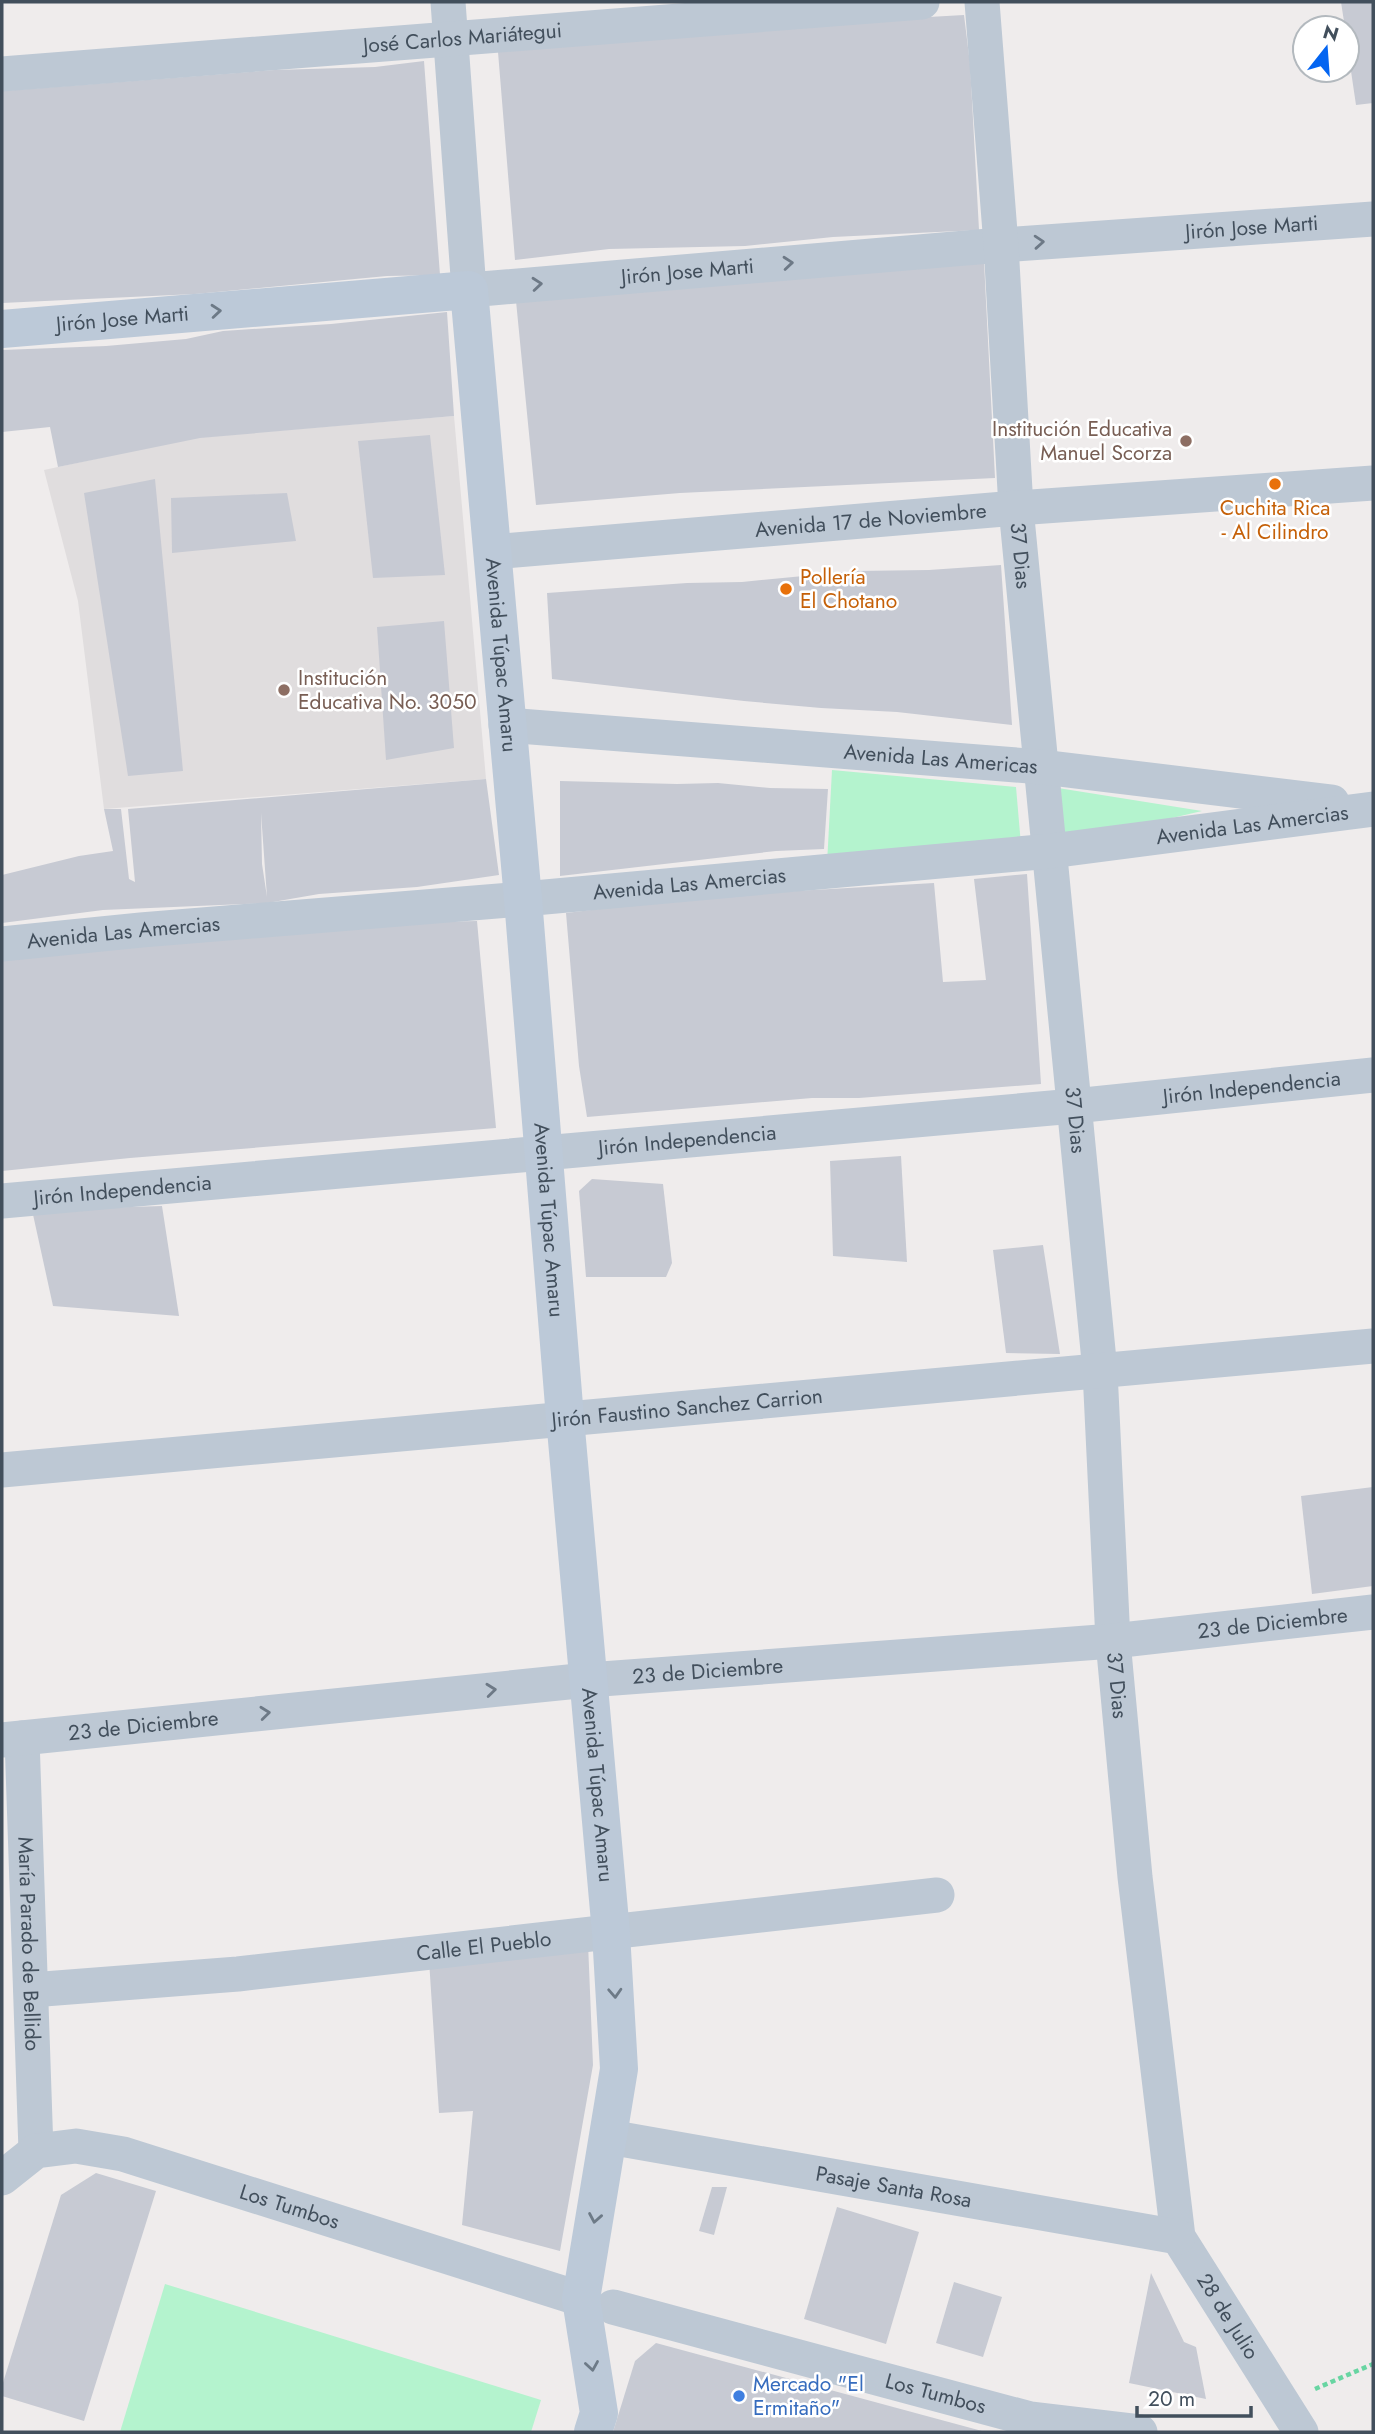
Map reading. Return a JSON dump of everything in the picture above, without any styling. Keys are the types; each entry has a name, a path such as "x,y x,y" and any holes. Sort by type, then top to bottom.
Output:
{"street":[{"name":"Avenida Túpac Amaru","path":"448,2 469,290 611,1933 619,2068 609,2137 597,2303 599,2413 593,2432"},
{"name":"José Carlos Mariátegui","path":"2,74 922,2"},
{"name":"37 Dias","path":"982,2 1001,245 1016,508 1100,1371 1113,1641 1135,1877 1178,2237"},
{"name":"Jirón Jose Marti","path":"2,329 1001,245 1373,219"},
{"name":"Avenida 17 de Noviembre","path":"492,552 1016,508 1373,482"},
{"name":"Avenida Las Americas","path":"506,725 1042,767 1373,808"},
{"name":"Avenida Las Amercias","path":"2,944 1051,851 1373,808"},
{"name":"Jirón Independencia","path":"2,1201 544,1154 1373,1075"},
{"name":"Jirón Faustino Sanchez Carrion","path":"2,1470 1373,1346"},
{"name":"23 de Diciembre","path":"12,1739 588,1680 1113,1641 1373,1612"},
{"name":"María Parado de Bellido","path":"12,1739 31,1990 36,2151"},
{"name":"Calle El Pueblo","path":"31,1990 238,1975 937,1895"},
{"name":"Pasaje Santa Rosa","path":"609,2137 1178,2237"},
{"name":"Los Tumbos","path":"36,2151 76,2146 122,2154 597,2303 1028,2426 1140,2432"},
{"path":"2,2178 36,2151"},
{"name":"28 de Julio","path":"1178,2237 1301,2432"}],"path":[{"path":"1282,2403 1373,2364"}],"shaded area":[{"name":"Institución Educativa No. 3050","path":"454,416 486,779 104,809 78,601 44,470 192,438"}],"green space":[{"path":"832,770 1016,787 1021,845 827,864"},
{"path":"1058,788 1202,811 1060,844"},
{"path":"165,2284 541,2400 531,2432 120,2432"}],"building":[{"path":"1341,2 1373,2 1373,103 1356,105 1353,84 1361,84 1361,14 1343,14"},
{"path":"964,15 970,64 979,230 833,237 745,246 609,249 515,260 498,52 858,21"},
{"path":"424,61 440,275 387,276 195,294 2,303 2,91 275,70 375,67"},
{"path":"984,262 995,478 680,493 536,505 516,301"},
{"path":"447,312 454,416 200,438 58,467 50,427 2,432 2,350 106,346 186,339 223,331 331,324"},
{"path":"430,435 445,575 373,578 358,441"},
{"path":"155,479 183,771 128,776 84,493"},
{"path":"287,493 296,541 172,553 171,498"},
{"path":"1001,565 1012,725 897,712 744,701 552,679 547,593 742,582 855,571"},
{"path":"444,621 454,748 386,760 377,627"},
{"path":"486,779 499,875 417,887 319,894 267,903 103,910 2,923 2,875 79,856 113,851 104,809 121,809 129,879 135,882 128,809","holes":["261,813 267,897 262,864"]},
{"path":"560,781 718,783 770,788 828,789 824,849 776,851 560,876"},
{"path":"1027,874 1041,1084 859,1098 812,1098 587,1117 579,1066 566,913 658,902 934,883 943,982 986,980 974,879"},
{"path":"477,921 496,1128 2,1171 2,957 358,924"},
{"path":"901,1156 907,1262 833,1256 830,1161"},
{"path":"592,1179 663,1184 672,1263 666,1277 586,1277 579,1191"},
{"path":"162,1206 179,1316 53,1306 32,1210"},
{"path":"1043,1245 1060,1354 1006,1353 993,1250"},
{"path":"1373,1487 1373,1586 1312,1594 1301,1496"},
{"path":"588,1943 593,2065 560,2251 462,2225 473,2111 439,2113 429,1960"},
{"path":"96,2173 156,2191 84,2421 2,2396 2,2386 61,2195"},
{"path":"712,2187 727,2187 714,2235 699,2231"},
{"path":"837,2207 919,2232 886,2344 804,2319"},
{"path":"1151,2273 1184,2342 1196,2347 1206,2399 1129,2383"},
{"path":"954,2282 1002,2297 983,2357 936,2343"},
{"name":"Mercado \"El Ermitaño\"","path":"656,2343 982,2432 613,2432 635,2361"}],"place":[{"name":"Institución Educativa Manuel Scorza","path":"1186,441"},
{"name":"Cuchita Rica - Al Cilindro","path":"1275,484"},
{"name":"Pollería El Chotano","path":"786,589"},
{"name":"Institución Educativa No. 3050","path":"284,690"},
{"name":"Mercado \"El Ermitaño\"","path":"739,2396"}]}
